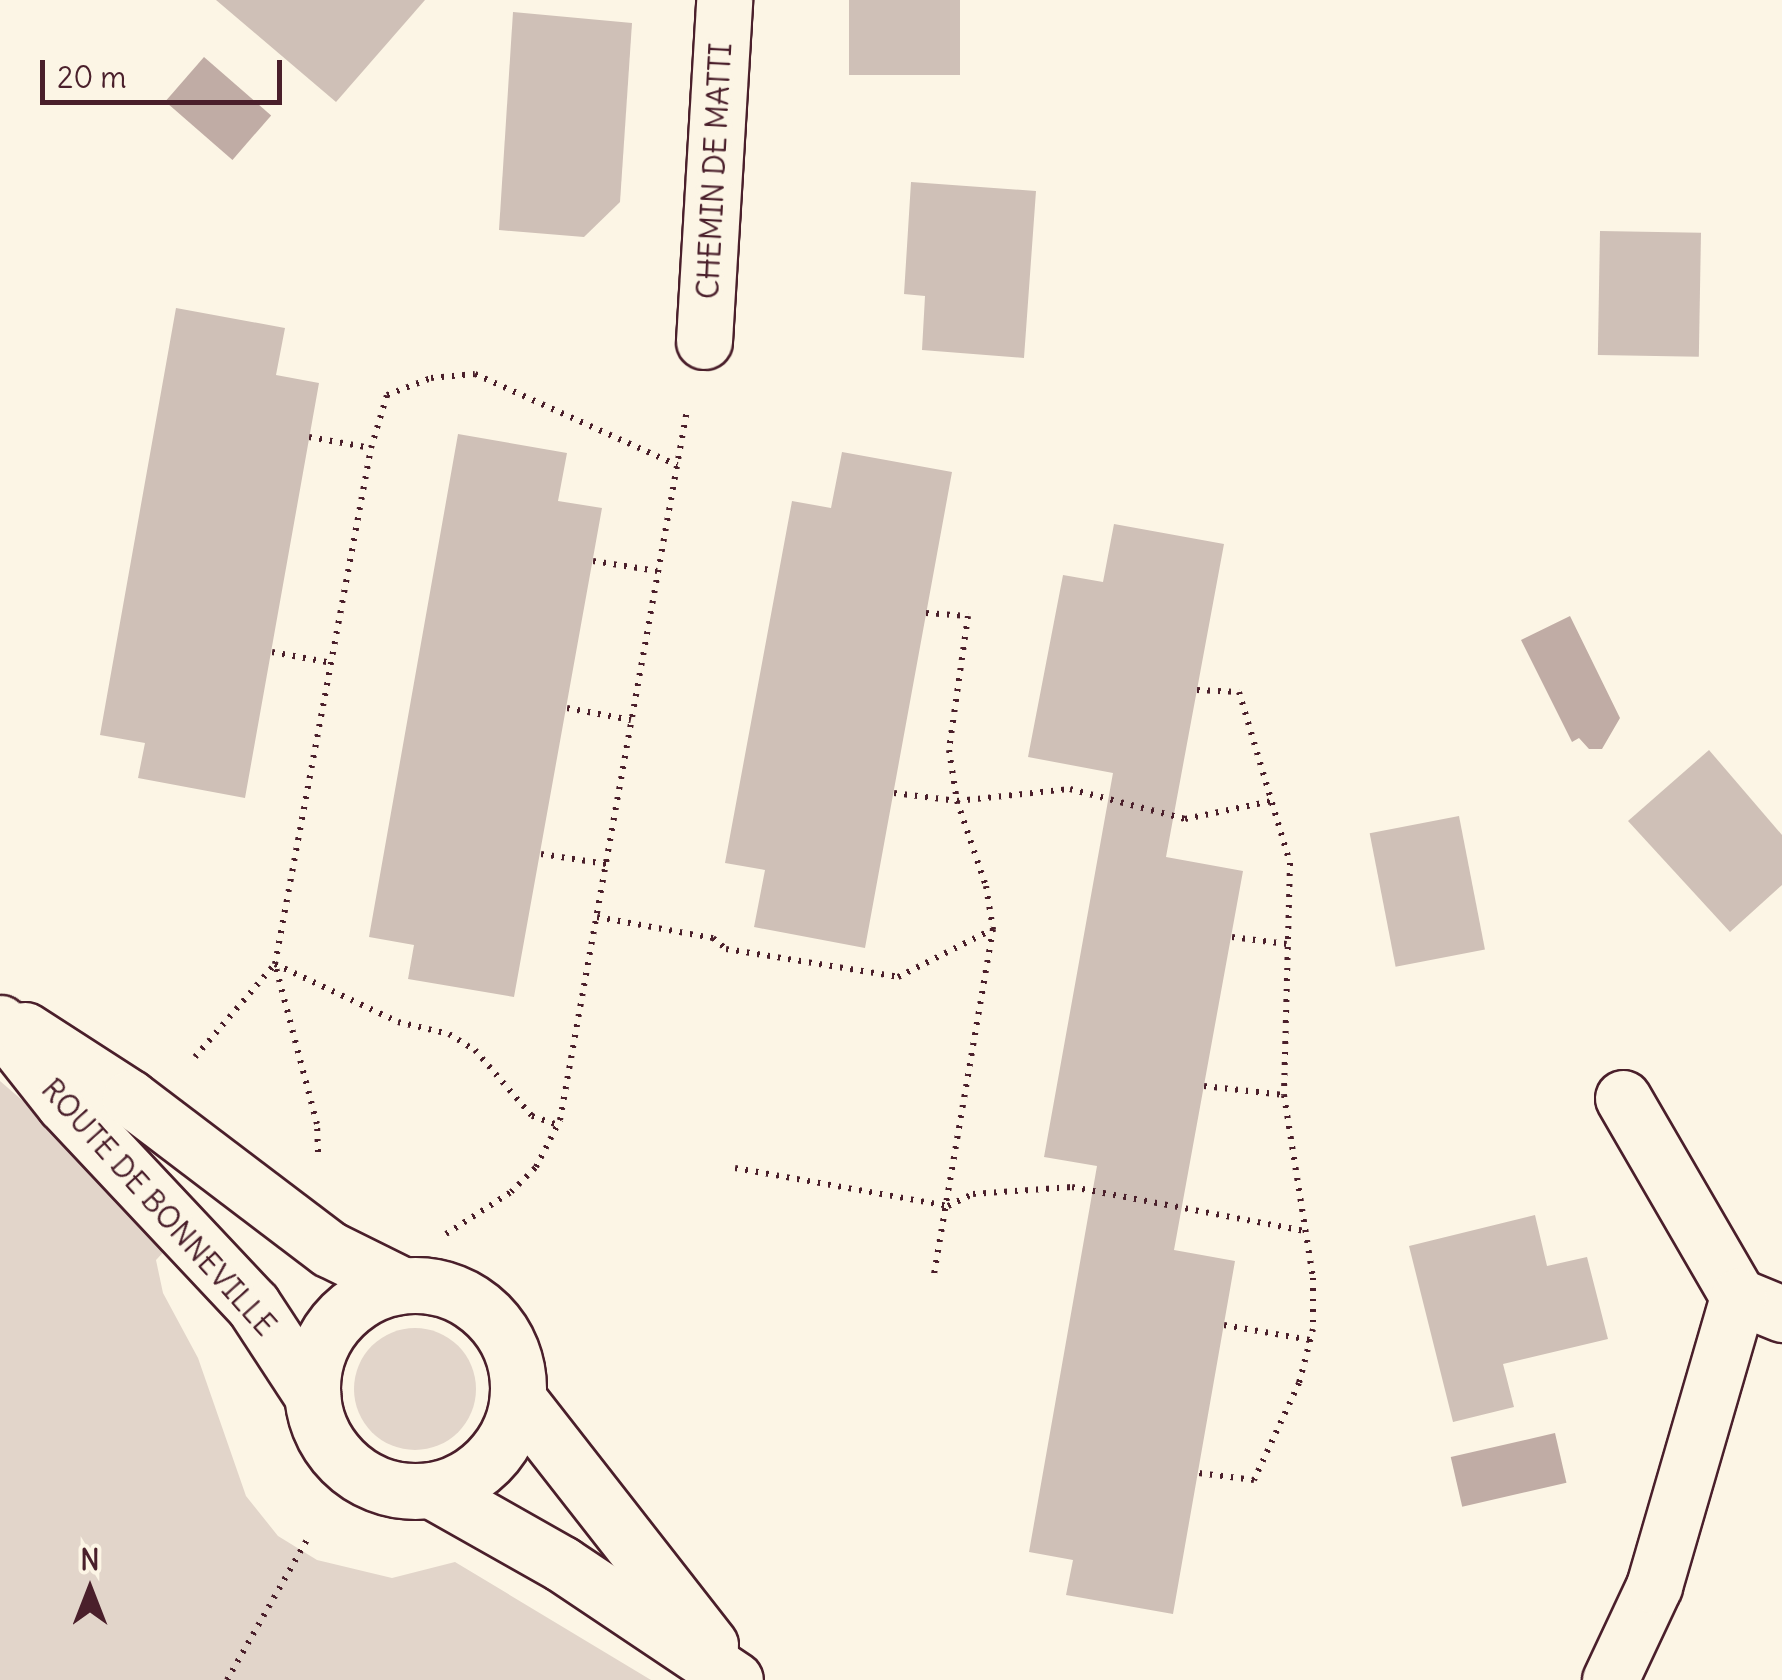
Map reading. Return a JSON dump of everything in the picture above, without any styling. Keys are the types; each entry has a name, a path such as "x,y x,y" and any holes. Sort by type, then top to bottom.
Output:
{"main road":[{"name":"CHEMIN DE MATTI","path":"704,342 724,0"},
{"name":"ROUTE DE BONNEVILLE","path":"0,1014 130,1098 329,1249 418,1264"},
{"name":"ROUTE DE BONNEVILLE","path":"0,1023 64,1104 253,1305 312,1395"},
{"path":"1610,1680 1654,1586 1760,1305 1623,1098"},
{"path":"433,1490 469,1477 497,1452 518,1399 512,1350 494,1321 418,1264 330,1329 316,1362 312,1395 321,1433 344,1464 376,1484 433,1490 562,1564 736,1680"},
{"path":"518,1399 736,1680"}],"path":[{"path":"418,1264 511,1192 536,1167 558,1125 657,571 704,342"},
{"path":"319,1163 318,1124 274,964 371,448 386,395 432,378 475,374 677,465"},
{"path":"309,437 371,448"},
{"path":"593,560 657,571"},
{"path":"926,613 968,616 949,750 957,801 986,886 992,929 934,1274"},
{"path":"272,652 332,663"},
{"path":"1197,690 1239,692 1290,863 1284,1096 1313,1278 1310,1340 1299,1383 1254,1480 1198,1473"},
{"path":"567,708 631,720"},
{"path":"894,793 957,801 1070,789 1185,818 1272,801"},
{"path":"541,854 606,864"},
{"path":"597,917 713,938 726,949 898,977 992,929"},
{"path":"1232,937 1286,944"},
{"path":"194,1058 274,964"},
{"path":"274,964 398,1022 449,1034 475,1050 532,1116 558,1125"},
{"path":"1204,1086 1284,1096"},
{"path":"735,1168 948,1206 973,1194 1072,1187 1305,1231"},
{"path":"1224,1325 1310,1340"},
{"path":"227,1680 309,1536"}],"shaded area":[{"path":"204,57 271,115 232,160 165,102"},
{"path":"1570,616 1620,718 1602,749 1589,749 1579,738 1572,742 1521,640"},
{"path":"0,1081 105,1172 172,1243 156,1260 163,1293 198,1358 246,1496 278,1536 317,1560 392,1578 455,1562 651,1680 0,1680"},
{"path":"415,1328 438,1332 458,1346 472,1366 476,1389 472,1412 458,1432 438,1446 415,1450 392,1446 372,1432 358,1412 354,1389 358,1366 372,1346 392,1332"},
{"path":"1555,1433 1566,1483 1462,1507 1451,1457"}],"building":[{"path":"216,0 425,0 336,102"},
{"path":"849,0 960,0 960,75 849,75"},
{"path":"513,12 632,23 620,202 584,237 499,230"},
{"path":"911,182 1036,191 1024,358 922,350 925,296 904,294"},
{"path":"1600,231 1701,233 1699,357 1598,355"},
{"path":"176,308 285,328 276,375 319,383 245,798 138,778 145,743 100,735"},
{"path":"458,434 567,453 558,501 602,508 514,997 408,979 414,945 369,937"},
{"path":"842,452 952,472 865,948 754,927 765,870 725,863 792,501 831,508"},
{"path":"1114,524 1224,544 1166,857 1243,871 1174,1250 1235,1261 1173,1614 1066,1595 1073,1560 1029,1552 1097,1166 1044,1157 1113,773 1028,757 1063,575 1103,582"},
{"path":"1709,750 1782,835 1782,885 1730,932 1628,821"},
{"path":"1459,816 1485,950 1396,967 1370,833"},
{"path":"1535,1215 1547,1266 1587,1257 1608,1339 1503,1364 1514,1407 1453,1422 1409,1246"}]}
